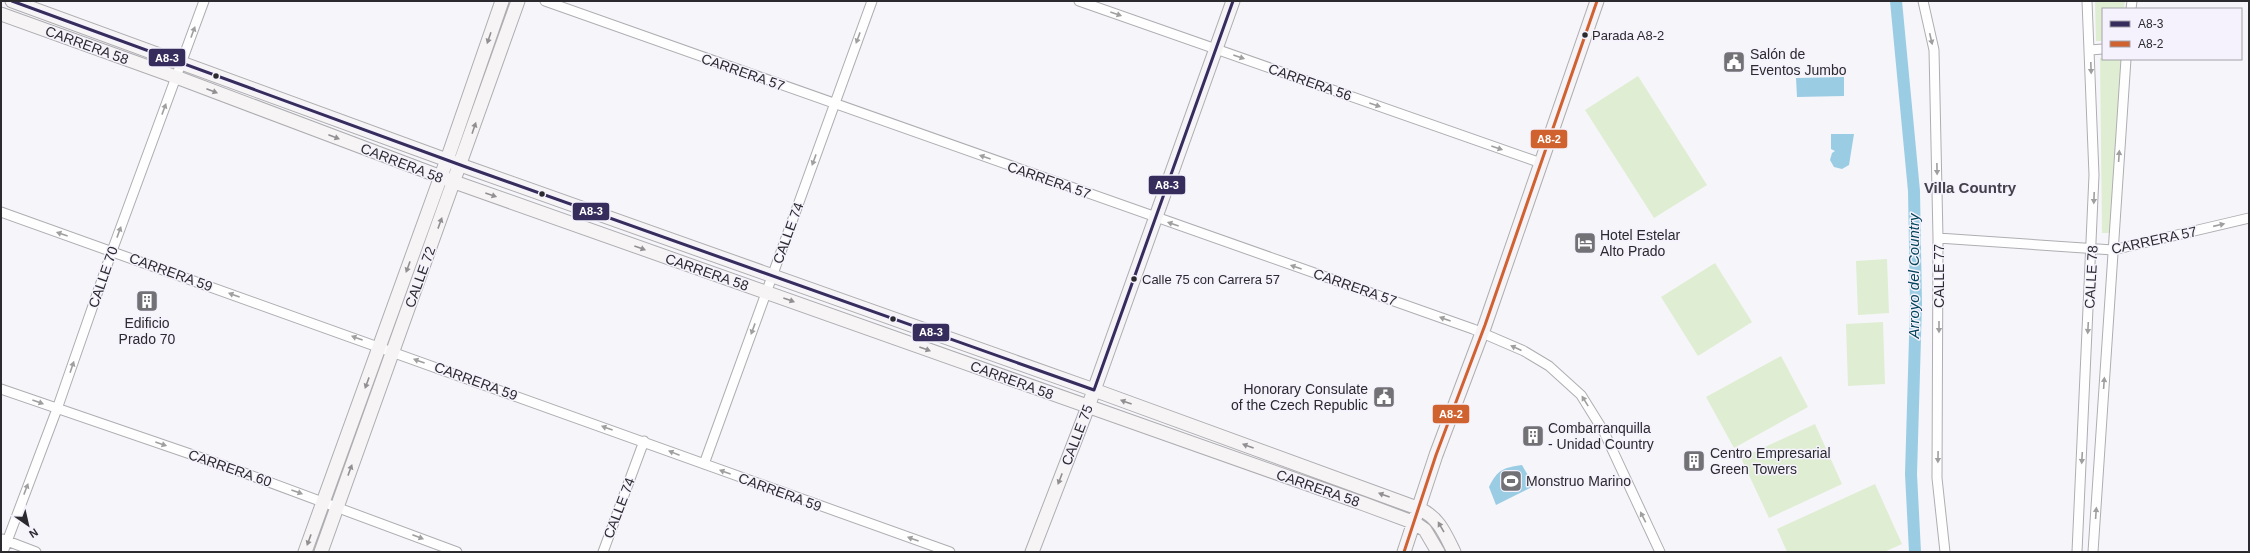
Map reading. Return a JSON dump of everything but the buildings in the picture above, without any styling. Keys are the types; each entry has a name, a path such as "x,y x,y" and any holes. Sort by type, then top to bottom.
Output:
{"street":[{"name":"CARRERA 58","path":"12,1 447,160 1094,390 1420,509"},
{"name":"CALLE 70","path":"3,552 4,540 57,409 112,251 204,1"},
{"name":"CALLE 72","path":"305,552 447,160 502,1"},
{"name":"CALLE 72","path":"320,552 394,352 518,1"},
{"name":"CARRERA 57","path":"545,1 1482,333 1524,351 1549,366 1581,395 1604,432 1660,552"},
{"name":"CALLE 74","path":"704,464 872,1"},
{"name":"CARRERA 56","path":"1079,1 1541,163"},
{"name":"CALLE 75","path":"1032,552 1088,407 1157,218 1214,48 1233,1"},
{"name":"CALLE 77","path":"1923,1 1934,50 1938,238 1937,478 1944,552"},
{"name":"CALLE 78","path":"2077,552 2092,249 2094,175 2087,1"},
{"path":"1404,552 1420,509 1436,455 1482,333 1541,163 1594,2"},
{"name":"CARRERA 58","path":"1,14 176,77 440,177 1415,523"},
{"path":"2090,50 2102,50"},
{"name":"CALLE 78","path":"2093,552 2126,60"},
{"name":"CARRERA 59","path":"1,212 380,346 950,552"},
{"name":"CARRERA 57","path":"1938,238 2113,250 2249,218"},
{"path":"618,240 624,223"},
{"name":"CARRERA 60","path":"1,389 231,468 457,552"},
{"name":"CALLE 74","path":"603,552 644,441"},
{"path":"1263,469 1268,453"},
{"path":"1277,474 1282,458"},
{"path":"1420,509 1432,514 1440,522 1454,552"},
{"path":"1415,523 1425,530 1438,552"},
{"path":"4,540 22,549 36,552"}],"green space":[{"path":"2095,1 2125,1 2124,8 2102,8 2102,41 2096,41"},
{"path":"2100,58 2102,58 2102,60 2121,60 2111,233 2102,233"},
{"path":"1638,76 1707,185 1654,218 1585,110"},
{"path":"1887,259 1889,313 1858,315 1856,261"},
{"path":"1715,263 1752,322 1698,356 1661,297"},
{"path":"1883,322 1885,384 1848,386 1846,324"},
{"path":"1781,356 1808,407 1734,448 1706,397"},
{"path":"1815,424 1842,484 1769,518 1741,458"},
{"path":"1875,484 1902,544 1884,552 1787,552 1777,529"}],"water":[{"path":"1844,77 1844,96 1797,97 1796,78"},
{"path":"1831,134 1854,134 1849,165 1842,169 1834,167 1830,160 1832,153 1835,151 1831,149"},
{"name":"Monstruo Marino","path":"1522,465 1534,486 1496,505 1489,487 1495,476 1502,470"}],"waterway":[{"name":"Arroyo del Country","path":"1896,1 1914,191 1916,304 1911,474 1915,552"}],"transit line":[{"name":"A8-3","path":"12,1 466,167 1094,390 1233,1"},
{"name":"A8-2","path":"1404,552 1436,455 1485,325 1597,1"}],"place":[{"name":"Parada A8-2","path":"1585,35"},
{"name":"Salón de Eventos Jumbo","path":"1734,62"},
{"name":"Hotel Estelar Alto Prado","path":"1585,243"},
{"name":"Calle 75 con Carrera 57","path":"1134,279"},
{"name":"Edificio Prado 70","path":"147,301"},
{"name":"Honorary Consulate of the Czech Republic","path":"1384,397"},
{"name":"Combarranquilla - Unidad Country","path":"1533,436"},
{"name":"Centro Empresarial Green Towers","path":"1694,461"},
{"name":"Monstruo Marino","path":"1511,481"}],"district":[{"name":"Villa Country","path":"1970,188"}]}
